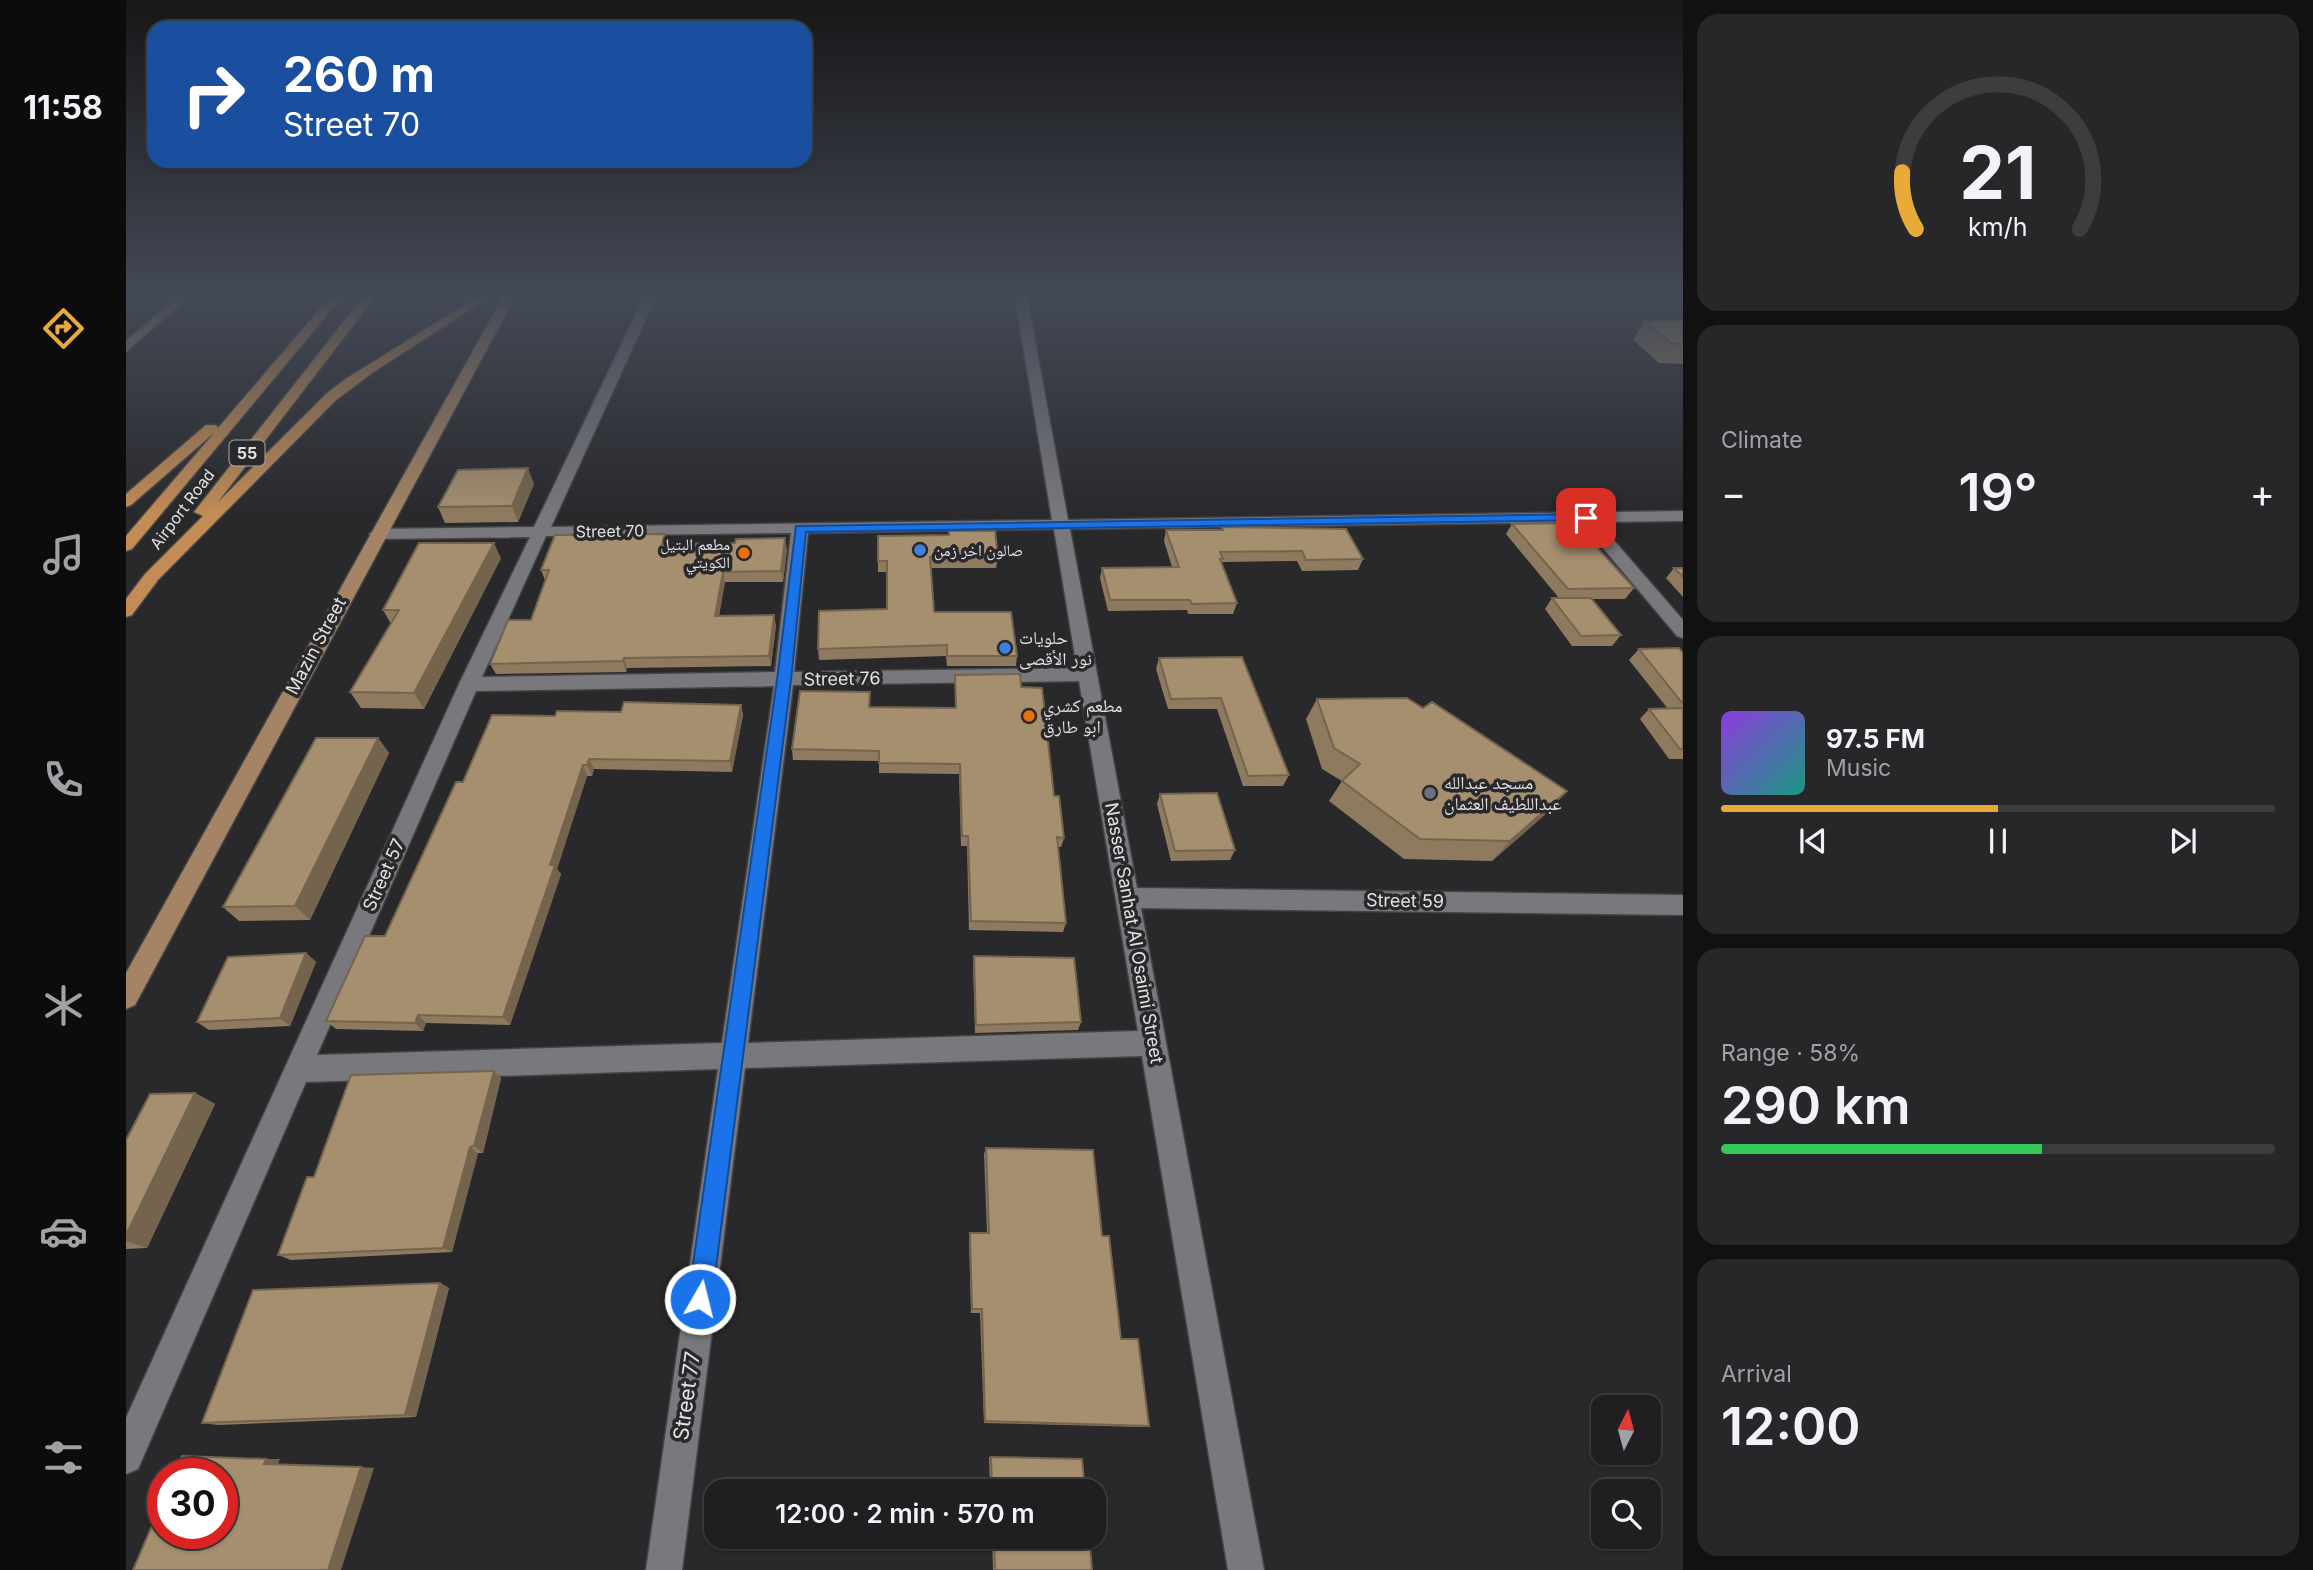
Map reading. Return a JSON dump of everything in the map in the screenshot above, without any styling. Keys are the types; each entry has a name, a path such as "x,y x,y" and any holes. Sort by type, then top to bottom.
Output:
{"highway":[{"name":"Airport Road","path":"126,547 273,370"},
{"name":"Airport Road","path":"126,611 312,370"},
{"path":"152,578 341,389 370,370"},
{"path":"126,502 260,385"}],"main road":[{"name":"Mazin Street","path":"126,997 468,370"}],"street":[{"name":"Street 57","path":"126,1457 469,684 616,370"},
{"name":"Nasser Sanhat Al Osaimi Street","path":"1033,370 1246,1570"},
{"name":"Street 70","path":"377,534 1683,516"},
{"path":"1586,518 1682,629"},
{"name":"Street 77","path":"664,1570 784,680 800,528"},
{"name":"Street 76","path":"469,684 1088,674"},
{"name":"Street 59","path":"1127,898 1683,905"},
{"path":"298,1069 1153,1043"}],"building":[{"path":"528,468 512,506 438,507 458,470"},
{"path":"1575,523 1634,588 1568,589 1512,524"},
{"path":"1222,527 1346,529 1363,559 1306,560 1302,551 1220,552 1223,559 1220,559 1237,603 1110,600 1102,568 1179,567 1166,530 1223,530"},
{"path":"949,531 995,531 998,557 930,557 934,612 1011,612 1017,656 947,656 947,645 818,649 819,611 887,609 887,561 878,561 878,536 949,535"},
{"path":"665,534 662,544 735,543 736,539 785,538 781,571 723,572 715,616 774,615 769,656 624,658 623,661 490,664 508,620 531,620 549,570 541,570 555,535"},
{"path":"419,543 494,543 414,693 350,692 399,610 383,610"},
{"path":"1674,568 1683,568 1683,577"},
{"path":"1552,598 1591,598 1621,635 1581,636"},
{"path":"1679,648 1683,653 1683,704 1639,649"},
{"path":"1242,657 1289,775 1248,776 1221,698 1171,699 1159,658"},
{"path":"1020,674 1021,687 1042,688 1054,796 1059,796 1064,838 1057,837 1066,923 971,921 968,836 962,836 960,764 879,763 879,751 792,749 800,691 870,692 869,707 956,708 955,675"},
{"name":"مسجد عبدالله عبداللطيف العثمان","path":"1407,698 1423,708 1432,702 1567,791 1510,841 1420,839 1342,781 1360,764 1334,748 1317,699"},
{"path":"624,702 741,705 730,761 589,759 587,765 583,765 550,865 555,865 503,1017 418,1015 415,1023 326,1021 365,936 385,936 456,782 463,782 492,715 555,716 557,711 621,712"},
{"path":"1683,708 1683,749 1680,749 1649,709"},
{"path":"316,738 378,738 295,906 223,907"},
{"path":"1217,793 1235,850 1175,851 1160,794"},
{"path":"306,953 280,1018 197,1022 228,957"},
{"path":"974,956 1074,958 1081,1022 976,1025"},
{"path":"494,1071 443,1248 278,1255 307,1177 314,1177 351,1075"},
{"path":"195,1093 126,1235 126,1140 150,1094"},
{"path":"986,1148 1093,1150 1102,1236 1109,1236 1121,1339 1138,1339 1149,1426 985,1421 982,1309 972,1309 970,1233 989,1233"},
{"path":"440,1283 405,1415 202,1423 253,1290"},
{"path":"182,1456 238,1458 181,1458"},
{"path":"991,1457 1082,1459 1084,1479 992,1479"},
{"path":"238,1458 266,1459 264,1464 361,1467 328,1570 133,1570 147,1537 147,1549 238,1549"},
{"path":"994,1549 1090,1549 1092,1570 995,1570"}],"place":[{"name":"صالون اخر زمن","path":"920,550"},
{"name":"مطعم البتيل الكويتي","path":"744,553"},
{"name":"حلويات نور الأقصى","path":"1005,648"},
{"name":"مطعم كشري ابو طارق","path":"1029,716"},
{"name":"مسجد عبدالله عبداللطيف العثمان","path":"1430,793"}],"route":[{"path":"700,1299 784,680 800,528 1586,518"}]}
